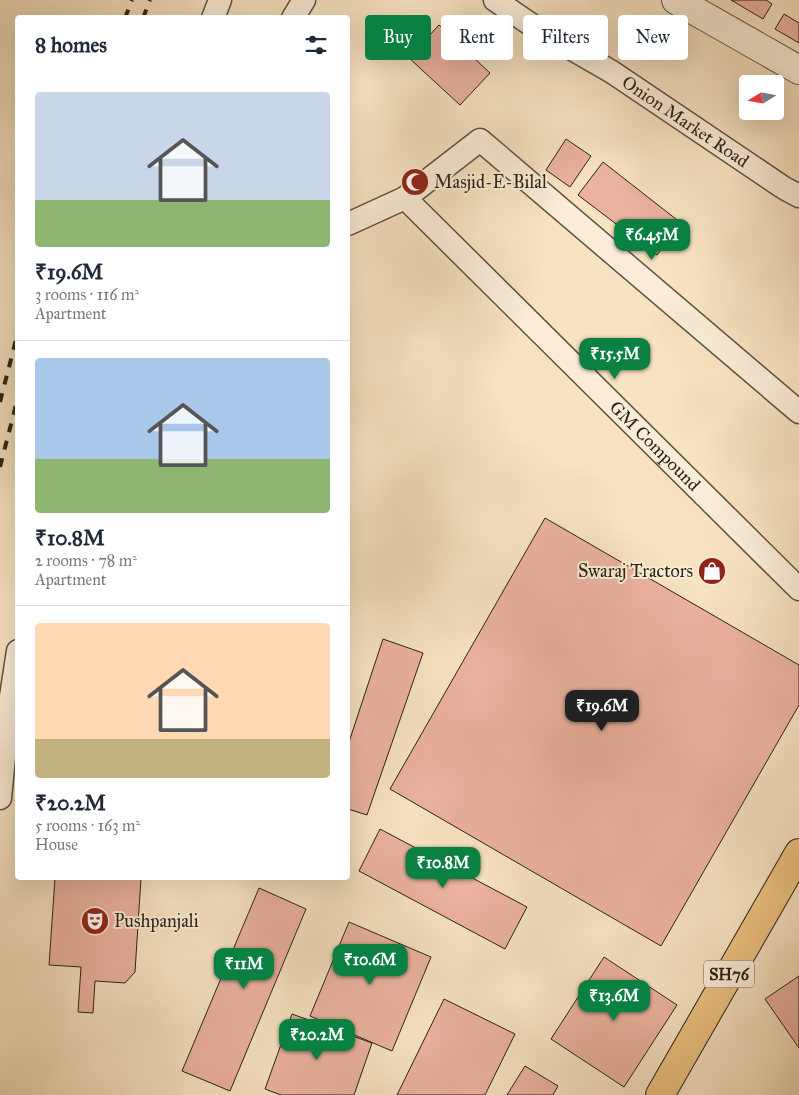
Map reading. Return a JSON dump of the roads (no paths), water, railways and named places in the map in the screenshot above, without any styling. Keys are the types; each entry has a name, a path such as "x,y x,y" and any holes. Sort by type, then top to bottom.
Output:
{"main road":[{"name":"SH76","path":"660,1095 799,853"}],"street":[{"path":"214,15 220,0"},
{"path":"295,15 304,0"},
{"name":"Onion Market Road","path":"495,0 539,30 612,72 784,188 799,196"},
{"path":"676,0 799,70"},
{"path":"350,223 405,198 480,140 799,412"},
{"name":"GM Compound","path":"405,198 799,589"},
{"path":"0,798 8,716 15,670"}],"railway":[{"path":"126,15 132,0"},
{"path":"144,15 150,0"},
{"path":"0,402 15,344"},
{"path":"0,467 15,409"}],"place":[{"name":"Masjid-E-Bilal","path":"415,182"},
{"name":"Swaraj Tractors","path":"712,571"},
{"name":"Pushpanjali","path":"95,921"}]}
